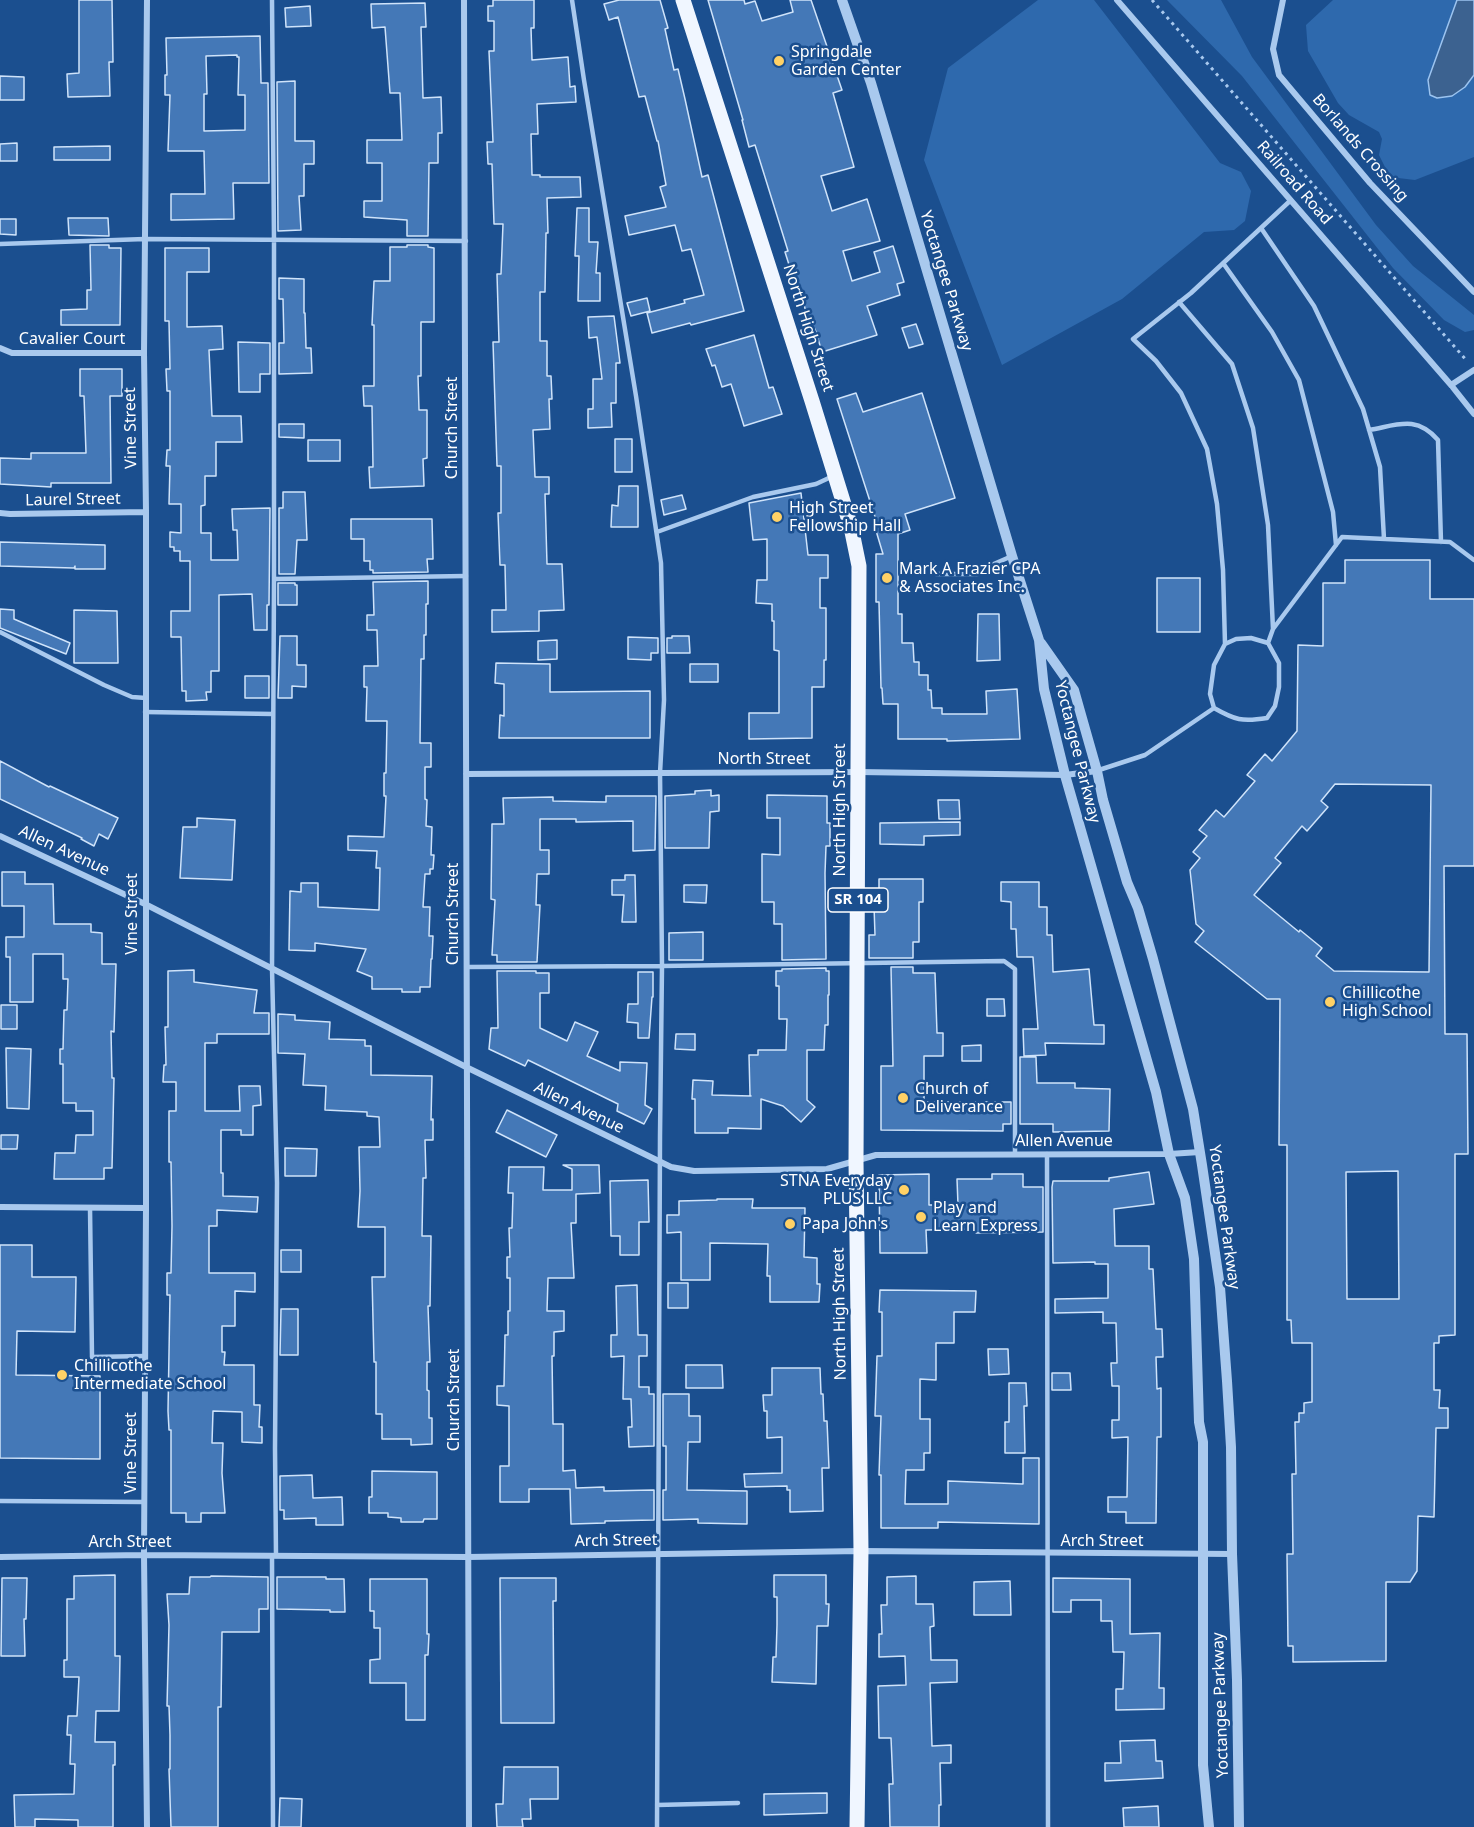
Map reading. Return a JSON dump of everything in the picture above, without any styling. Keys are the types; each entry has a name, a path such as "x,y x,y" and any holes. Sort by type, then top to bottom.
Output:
{"main road":[{"name":"North High Street","path":"683,0 835,475 851,527 859,566 856,1161 861,1551 857,1827"}],"street":[{"name":"Vine Street","path":"147,0 144,353 146,512 144,1555 147,1827"},
{"name":"Church Street","path":"464,0 469,1827"},
{"name":"Yoctangee Parkway","path":"843,0 872,83 1039,640 1044,689 1065,776 1156,1092 1168,1154 1185,1198 1194,1259 1199,1422 1203,1442 1203,1765 1209,1827"},
{"name":"Railroad Road","path":"1117,0 1474,414"},
{"name":"Borlands Crossing","path":"1283,0 1273,50 1279,75 1370,183 1474,292"},
{"name":"Cavalier Court","path":"0,348 12,353 144,353"},
{"path":"1451,385 1474,370"},
{"name":"Laurel Street","path":"0,513 146,512"},
{"name":"Yoctangee Parkway","path":"1039,640 1074,690 1103,800 1156,971 1193,1110 1220,1287 1227,1381 1231,1447 1239,1827"},
{"name":"North Street","path":"466,774 859,772 1065,776 1097,771"},
{"name":"Allen Avenue","path":"0,836 145,904 466,1067 671,1167 694,1171 827,1169 876,1155 1200,1152"},
{"path":"0,1207 146,1208"},
{"name":"Arch Street","path":"0,1557 144,1555 468,1557 861,1551 1232,1554"}],"lane":[{"path":"272,0 274,241 272,968 277,1183 273,1827"},
{"path":"572,0 661,563 663,700 660,773 662,966 657,1827"},
{"path":"1225,644 1236,639 1251,638 1268,643 1279,663 1279,687 1275,706 1267,718 1248,721 1231,717 1214,708 1210,694 1214,665 1225,644 1222,559 1217,504 1207,449 1181,393 1156,361 1133,339 1179,302 1291,200"},
{"path":"1261,228 1314,306 1363,409 1380,467 1384,539"},
{"path":"0,244 145,239 466,241"},
{"path":"1223,263 1272,332 1299,380 1333,512 1336,545"},
{"path":"1179,302 1232,364 1253,428 1268,525 1274,629"},
{"path":"1369,430 1415,423 1429,430 1438,440 1441,542"},
{"path":"657,532 753,496 816,484 835,475"},
{"path":"1268,643 1274,629 1342,537 1450,542 1474,560"},
{"path":"936,574 978,574 987,567 1012,556"},
{"path":"274,579 466,576"},
{"path":"0,632 104,685 132,697 146,698"},
{"path":"1097,771 1145,755 1214,708"},
{"path":"145,712 273,714"},
{"path":"467,967 1004,962 1015,969 1015,1154"},
{"path":"1047,1154 1048,1827"},
{"path":"90,1208 92,1357 145,1356"},
{"path":"0,1501 144,1502"},
{"path":"657,1805 738,1803"}],"path":[{"path":"1152,0 1466,361"}],"shaded area":[{"path":"1038,0 1094,0 1220,163 1241,172 1251,191 1245,221 1234,230 1204,232 1122,299 1002,365 924,160 948,68"},
{"path":"1167,0 1221,0 1252,57 1376,225 1413,266 1474,315 1474,330 1465,332 1444,320 1393,268 1242,76"},
{"path":"1333,0 1457,0 1429,80 1465,87 1474,75 1474,157 1415,180 1390,177 1379,155 1382,139 1379,132 1349,115 1338,103 1308,51 1306,25"},
{"path":"1457,0 1474,0 1474,75 1465,87 1452,96 1437,98 1430,95 1428,80"}],"building":[{"path":"79,0 112,0 113,62 109,62 110,96 68,97 67,74 79,73"},
{"path":"493,0 534,0 534,28 531,28 532,60 568,57 570,87 575,86 576,102 537,104 538,134 531,134 532,175 580,177 581,197 547,198 548,233 546,233 545,292 540,292 540,341 547,341 547,376 551,376 552,399 549,399 550,429 533,430 535,477 549,477 549,494 545,494 547,564 562,564 564,610 539,611 539,631 492,632 492,610 506,610 505,565 500,565 498,513 501,513 501,466 497,466 493,342 499,342 497,274 501,274 503,224 494,224 492,164 488,164 487,142 493,142 489,51 494,51 494,21 488,21 488,6 493,6"},
{"path":"619,0 660,0 668,28 665,29 674,70 678,69 702,177 708,175 744,311 652,333 647,313 685,303 684,300 704,295 691,249 682,251 675,225 629,235 625,216 666,207 660,187 666,185 658,141 645,96 639,97 618,17 609,20 604,4"},
{"path":"708,0 744,0 745,4 755,1 762,21 793,12 790,0 811,0 842,90 833,93 854,167 821,176 832,211 867,199 880,241 843,251 852,281 880,272 874,252 893,246 904,282 897,284 900,295 867,306 877,335 822,352 815,329 811,330 801,294 799,294 791,271 785,252 788,251 755,145 749,147"},
{"path":"425,3 426,27 421,27 423,98 441,97 442,133 438,133 438,163 429,163 428,236 407,236 407,220 364,217 364,201 382,201 382,163 367,163 367,140 402,140 400,93 390,93 385,27 372,28 371,4"},
{"path":"310,6 311,26 286,27 285,8"},
{"path":"260,36 261,83 268,83 269,183 233,183 234,219 171,220 171,194 205,194 204,151 168,151 170,95 165,95 166,38","holes":["237,55 239,57 238,95 245,95 245,130 204,131 204,94 207,94 206,56"]},
{"path":"0,76 24,77 24,100 0,100"},
{"path":"295,81 295,141 314,141 314,164 304,164 304,196 299,196 301,230 278,231 277,82"},
{"path":"17,143 17,161 0,161 0,144"},
{"path":"110,146 110,160 54,160 54,147"},
{"path":"577,208 589,208 589,242 598,242 596,273 600,273 600,301 578,301 579,256 575,256"},
{"path":"68,218 108,218 109,236 69,235"},
{"path":"0,219 16,219 16,235 0,234"},
{"path":"90,245 109,245 109,248 121,248 120,325 61,325 61,310 87,309 87,290 91,290"},
{"path":"407,245 428,245 434,248 434,322 421,322 421,376 418,376 419,410 427,410 427,458 423,459 424,486 370,488 369,467 373,467 372,406 364,406 363,386 374,386 374,325 372,325 374,281 390,281 390,247 407,247"},
{"path":"165,248 209,248 209,272 187,272 187,327 222,326 223,349 209,350 212,416 241,416 242,442 216,442 216,476 205,476 205,505 201,506 201,533 211,533 211,560 238,560 237,530 233,530 232,509 270,508 267,630 254,630 252,594 219,595 219,671 211,671 211,692 206,692 207,700 186,701 186,691 182,691 181,637 171,637 171,611 190,611 190,561 180,561 180,551 174,551 174,547 170,547 170,532 181,533 181,504 169,504 170,466 166,466 167,450 170,450 170,391 167,391 166,369 170,369 169,321 165,321"},
{"path":"279,278 304,279 306,348 311,348 312,373 279,374 279,343 284,343 283,299 279,299"},
{"path":"647,298 650,311 631,316 627,303"},
{"path":"614,316 620,363 616,363 616,403 611,403 612,427 588,428 588,409 593,409 593,379 602,379 597,337 589,338 588,317"},
{"path":"916,324 923,344 909,348 902,328"},
{"path":"754,335 769,388 773,387 782,414 744,426 731,384 722,387 715,365 712,366 706,349"},
{"path":"238,342 270,343 270,374 260,374 260,392 239,392"},
{"path":"80,369 122,369 122,396 110,396 111,483 51,483 51,487 0,484 0,458 31,459 31,453 86,453 84,396 80,396"},
{"path":"856,393 863,412 922,393 955,498 905,514 910,530 898,534 898,614 902,614 902,643 913,643 914,662 919,662 919,675 928,675 928,690 931,690 932,708 942,708 942,714 987,714 986,691 1017,689 1020,739 947,741 947,739 898,739 898,704 883,704 881,688 876,554 883,554 874,524 877,523 837,399"},
{"path":"279,424 304,424 304,438 279,437"},
{"path":"615,439 632,439 632,472 615,472"},
{"path":"308,440 340,440 340,461 308,461"},
{"path":"619,486 638,486 638,527 611,527 612,505 618,506"},
{"path":"283,492 305,492 307,540 297,540 295,574 279,574 279,508 283,508"},
{"path":"801,493 808,555 828,555 828,578 820,578 820,608 826,608 824,687 812,687 812,738 749,739 749,713 779,713 779,651 774,650 772,604 756,603 757,580 767,580 767,539 753,540 749,503"},
{"path":"682,495 686,509 664,515 661,500"},
{"path":"351,519 432,519 433,559 427,559 428,572 373,573 373,570 370,570 370,561 364,561 364,539 351,539"},
{"path":"0,542 105,545 105,569 75,569 75,566 74,568 0,566"},
{"path":"1345,560 1430,560 1430,599 1474,599 1474,866 1444,866 1445,1034 1467,1034 1468,1154 1455,1154 1455,1335 1439,1336 1439,1343 1434,1343 1434,1390 1440,1390 1439,1408 1448,1408 1448,1428 1436,1428 1434,1517 1418,1516 1417,1571 1410,1582 1386,1582 1386,1661 1293,1662 1293,1646 1288,1646 1287,1554 1293,1554 1292,1474 1296,1474 1295,1422 1299,1422 1299,1413 1304,1413 1304,1403 1312,1402 1312,1343 1292,1343 1291,1320 1287,1320 1287,1145 1279,1145 1280,999 1267,999 1195,942 1204,931 1196,924 1190,870 1200,858 1193,852 1207,836 1199,830 1216,810 1224,817 1255,781 1247,775 1265,754 1272,761 1297,731 1298,645 1323,646 1323,583 1345,583","holes":["1335,784 1431,785 1429,972 1334,971 1316,956 1322,948 1254,895 1281,863 1275,858 1302,826 1307,831 1328,807 1321,801","1398,1171 1399,1299 1347,1299 1346,1172"]},
{"path":"1157,578 1200,578 1200,632 1157,632"},
{"path":"428,581 424,659 421,659 420,743 431,743 431,767 425,767 425,799 427,800 426,826 432,827 431,855 434,855 433,869 430,869 430,874 425,874 423,907 430,907 429,936 433,936 430,987 420,987 420,992 402,992 402,989 372,989 372,977 357,971 366,949 315,943 315,951 289,950 290,891 301,892 301,883 318,883 318,907 379,910 380,868 376,868 377,851 348,850 348,836 384,837 387,721 366,721 367,687 364,687 364,666 378,666 377,630 367,630 367,615 374,615 373,582"},
{"path":"278,583 297,585 297,605 278,605"},
{"path":"0,609 14,610 14,619 70,643 66,654 0,628"},
{"path":"74,610 117,611 118,663 74,663"},
{"path":"978,614 999,614 1000,660 977,661"},
{"path":"280,636 297,636 297,665 306,665 306,687 292,686 292,698 278,698"},
{"path":"672,636 689,636 690,653 667,653 667,638 672,638"},
{"path":"628,637 658,638 658,653 651,653 651,660 628,659"},
{"path":"557,640 557,659 538,660 538,641"},
{"path":"496,663 550,664 550,692 650,691 650,738 499,738 500,715 504,716 504,684 495,683"},
{"path":"690,664 718,664 718,682 690,682"},
{"path":"245,676 269,676 269,698 245,698"},
{"path":"0,761 49,787 118,818 108,839 99,834 94,846 0,799"},
{"path":"711,790 711,796 719,795 719,811 710,812 709,848 665,848 665,796 695,794 695,791"},
{"path":"767,795 827,796 830,846 826,846 825,873 826,959 782,960 782,924 774,924 774,902 762,902 762,854 780,855 780,818 767,818"},
{"path":"606,796 656,796 655,850 633,851 633,821 576,822 576,819 540,819 540,850 549,850 549,874 537,874 536,905 540,905 537,962 497,962 497,955 492,955 495,900 491,899 492,824 504,824 503,798 553,797 553,801 606,802"},
{"path":"938,800 959,800 960,819 939,819"},
{"path":"197,818 235,820 232,880 180,878 183,827 197,827"},
{"path":"960,822 960,835 924,836 924,845 880,844 880,823"},
{"path":"2,872 25,872 25,884 53,884 54,924 91,924 91,932 102,933 102,964 116,964 114,1032 111,1031 112,1078 114,1078 112,1168 104,1168 104,1179 54,1179 55,1153 75,1153 76,1135 93,1135 93,1111 76,1111 76,1103 63,1103 63,1064 60,1064 60,1049 63,1049 68,979 63,979 63,954 33,954 33,1002 10,1002 10,957 6,957 6,937 24,937 24,906 2,906"},
{"path":"625,875 635,875 636,922 622,922 624,895 612,895 612,880 625,880"},
{"path":"879,879 923,879 923,902 919,902 919,942 913,942 913,958 869,958 869,935 875,935 874,906 879,906"},
{"path":"1001,882 1039,882 1039,907 1047,907 1047,935 1052,935 1053,972 1089,969 1094,1025 1104,1025 1104,1044 1045,1043 1046,1055 1024,1056 1023,1029 1038,1029 1033,957 1017,957 1016,929 1011,929 1011,902 1001,901"},
{"path":"684,885 707,885 706,903 684,902"},
{"path":"703,932 703,960 669,960 669,933"},
{"path":"891,967 913,967 913,973 935,973 937,1033 943,1033 943,1056 924,1056 924,1102 1011,1102 1011,1124 1003,1124 1003,1131 881,1130 881,1066 893,1066"},
{"path":"826,968 826,971 829,971 829,995 824,1050 807,1050 807,1100 815,1107 801,1122 783,1106 761,1099 761,1129 728,1128 728,1133 695,1133 693,1080 713,1081 712,1095 751,1096 749,1055 758,1055 758,1050 786,1050 787,1019 779,1019 779,986 776,986 776,971"},
{"path":"194,970 194,982 257,990 254,1013 269,1013 269,1034 217,1034 217,1043 205,1043 205,1111 240,1111 239,1086 260,1086 261,1105 253,1106 253,1135 241,1135 241,1130 221,1130 223,1196 258,1197 257,1212 217,1210 217,1226 209,1226 209,1273 255,1273 255,1292 235,1291 235,1326 222,1326 222,1352 225,1352 224,1365 254,1365 254,1405 260,1405 259,1427 262,1427 262,1443 242,1442 242,1412 213,1411 212,1443 223,1443 222,1473 225,1513 201,1513 201,1522 186,1522 186,1513 171,1513 171,1430 169,1430 168,1411 170,1295 167,1295 167,1273 171,1273 172,1226 169,1111 176,1111 176,1082 163,1082 164,1065 166,1065 165,1027 168,1027 168,971"},
{"path":"497,971 549,973 549,993 540,993 540,1028 567,1041 575,1022 598,1032 587,1056 620,1071 620,1062 647,1063 645,1105 652,1109 644,1124 617,1111 618,1104 528,1060 525,1066 489,1049 491,1028 498,1028"},
{"path":"638,972 653,972 649,1038 638,1038 638,1023 627,1022 628,1004 638,1004"},
{"path":"987,999 1004,999 1005,1016 987,1016"},
{"path":"1,1005 17,1005 17,1029 1,1029"},
{"path":"278,1014 295,1015 295,1020 330,1022 329,1039 365,1040 365,1046 371,1046 371,1075 432,1076 433,1140 425,1140 426,1178 423,1178 422,1236 431,1236 430,1306 428,1306 430,1362 427,1362 427,1390 429,1391 429,1418 432,1418 432,1444 411,1445 411,1439 382,1439 382,1414 376,1414 372,1277 385,1277 385,1227 358,1227 359,1147 380,1147 379,1117 367,1116 367,1112 325,1110 326,1086 303,1085 305,1054 278,1053"},
{"path":"676,1034 695,1034 695,1050 675,1049"},
{"path":"981,1045 981,1061 962,1061 962,1046"},
{"path":"6,1048 31,1049 29,1109 7,1108"},
{"path":"1020,1057 1036,1057 1037,1083 1075,1083 1075,1088 1110,1089 1109,1131 1053,1132 1053,1124 1020,1124"},
{"path":"507,1110 557,1135 546,1157 496,1132"},
{"path":"1,1135 18,1135 17,1149 1,1149"},
{"path":"285,1148 317,1149 316,1176 285,1176"},
{"path":"563,1165 599,1165 600,1193 576,1194 576,1223 571,1223 574,1278 548,1278 547,1311 564,1311 564,1331 554,1332 554,1356 552,1356 553,1424 563,1424 563,1471 575,1470 576,1488 604,1487 604,1491 654,1490 654,1520 571,1524 570,1489 529,1489 529,1502 500,1502 500,1466 509,1466 509,1406 497,1405 497,1386 504,1386 505,1335 508,1335 508,1311 510,1311 510,1278 507,1278 507,1257 510,1257 509,1228 512,1228 513,1193 508,1193 509,1167 544,1167 543,1190 572,1190 572,1169"},
{"path":"1149,1172 1154,1204 1114,1209 1115,1246 1149,1246 1149,1269 1153,1269 1156,1329 1162,1329 1163,1357 1156,1357 1157,1389 1161,1388 1161,1437 1157,1437 1156,1523 1126,1523 1126,1512 1108,1512 1108,1497 1127,1497 1128,1437 1112,1438 1112,1420 1119,1420 1119,1386 1112,1386 1111,1363 1117,1363 1116,1323 1103,1323 1103,1312 1055,1313 1055,1299 1108,1298 1108,1264 1053,1263 1052,1187 1053,1181 1109,1181 1109,1178"},
{"path":"929,1174 929,1205 958,1205 957,1179 992,1179 992,1174 1023,1174 1023,1187 1043,1187 1043,1232 976,1233 976,1229 926,1230 927,1253 880,1253 879,1175"},
{"path":"648,1180 649,1222 639,1222 639,1255 620,1255 620,1236 611,1236 610,1181"},
{"path":"753,1199 752,1208 805,1208 804,1257 817,1258 817,1284 820,1284 819,1302 770,1302 770,1276 767,1276 768,1244 710,1243 710,1280 681,1280 681,1232 667,1233 667,1215 679,1215 679,1201"},
{"path":"0,1245 32,1245 32,1277 76,1277 75,1332 17,1331 16,1375 100,1376 100,1459 0,1458"},
{"path":"281,1250 301,1250 301,1272 281,1272"},
{"path":"668,1283 688,1283 688,1308 668,1308"},
{"path":"637,1285 638,1335 647,1335 647,1356 639,1356 639,1387 649,1387 649,1394 654,1394 654,1446 629,1447 628,1427 632,1427 631,1399 623,1399 624,1356 611,1357 611,1335 617,1335 616,1286"},
{"path":"880,1290 976,1291 975,1312 954,1312 954,1343 936,1343 936,1380 920,1379 920,1419 930,1419 930,1453 924,1453 924,1470 906,1470 905,1504 948,1504 948,1481 1023,1484 1023,1458 1039,1458 1039,1524 938,1522 938,1528 881,1528 881,1475 879,1475 881,1416 875,1416 877,1356 882,1356"},
{"path":"281,1309 298,1309 298,1355 280,1355"},
{"path":"988,1349 1008,1349 1009,1374 989,1375"},
{"path":"686,1365 722,1365 723,1388 686,1388"},
{"path":"772,1368 820,1368 824,1421 827,1421 829,1468 822,1468 823,1511 790,1512 790,1490 787,1490 787,1486 745,1487 744,1474 782,1473 782,1437 767,1438 767,1411 764,1411 763,1395 772,1395"},
{"path":"1052,1373 1070,1373 1071,1390 1052,1390"},
{"path":"1009,1383 1026,1383 1025,1453 1005,1453 1005,1422 1009,1422"},
{"path":"663,1394 689,1394 689,1416 700,1416 700,1442 688,1442 687,1490 747,1491 747,1524 698,1523 698,1519 663,1520 666,1446 663,1446"},
{"path":"372,1471 437,1472 437,1519 424,1519 423,1522 401,1522 401,1518 388,1517 388,1513 369,1513 369,1497 372,1497"},
{"path":"312,1475 313,1498 342,1497 343,1525 316,1525 316,1518 284,1519 284,1510 280,1510 280,1476"},
{"path":"115,1575 115,1656 120,1656 119,1711 96,1711 95,1742 115,1742 113,1827 78,1827 78,1820 35,1819 35,1827 15,1827 14,1795 74,1794 75,1764 70,1764 71,1735 67,1735 68,1716 77,1716 79,1677 64,1677 64,1660 67,1660 67,1599 74,1599 74,1576"},
{"path":"774,1575 826,1575 826,1604 829,1604 828,1626 817,1626 816,1684 772,1682 773,1657 776,1657 777,1625"},
{"path":"916,1576 916,1604 933,1604 934,1626 930,1627 931,1660 957,1660 957,1682 930,1683 932,1746 951,1745 951,1763 940,1763 939,1827 890,1827 889,1784 893,1784 891,1738 879,1738 878,1686 906,1685 905,1656 879,1657 879,1634 882,1634 881,1605 887,1605 887,1577"},
{"path":"190,1577 268,1577 268,1609 259,1609 259,1632 222,1632 221,1707 218,1707 218,1827 171,1827 170,1735 169,1706 167,1706 169,1625 167,1594 189,1594"},
{"path":"277,1577 344,1579 345,1612 277,1609"},
{"path":"2,1578 27,1578 26,1619 24,1619 25,1656 1,1656"},
{"path":"500,1578 556,1578 556,1601 553,1601 554,1723 501,1723"},
{"path":"1053,1578 1130,1579 1130,1634 1160,1633 1159,1688 1164,1688 1164,1709 1116,1710 1116,1689 1123,1689 1124,1652 1113,1652 1112,1621 1101,1621 1101,1600 1071,1600 1071,1612 1053,1612"},
{"path":"370,1579 427,1579 427,1634 429,1634 428,1655 425,1655 425,1720 406,1720 406,1683 370,1683 370,1660 380,1659 380,1628 374,1628 374,1611 370,1611"},
{"path":"1010,1581 1011,1615 974,1615 974,1582"},
{"path":"1155,1740 1156,1761 1162,1761 1163,1778 1105,1781 1105,1763 1121,1763 1120,1741"},
{"path":"504,1767 558,1767 558,1799 530,1799 531,1819 522,1819 523,1827 497,1827 496,1804 503,1804"},
{"path":"827,1793 827,1813 764,1815 764,1794"},
{"path":"280,1798 302,1799 301,1827 279,1827"},
{"path":"1158,1806 1159,1827 1124,1827 1123,1808"}],"place":[{"name":"Springdale Garden Center","path":"779,61"},
{"name":"High Street Fellowship Hall","path":"777,517"},
{"name":"Mark A Frazier CPA & Associates Inc.","path":"887,578"},
{"name":"Chillicothe High School","path":"1330,1002"},
{"name":"Church of Deliverance","path":"903,1098"},
{"name":"STNA Everyday PLUS LLC","path":"904,1190"},
{"name":"Play and Learn Express","path":"921,1217"},
{"name":"Papa John's","path":"790,1224"},
{"name":"Chillicothe Intermediate School","path":"62,1375"}]}
